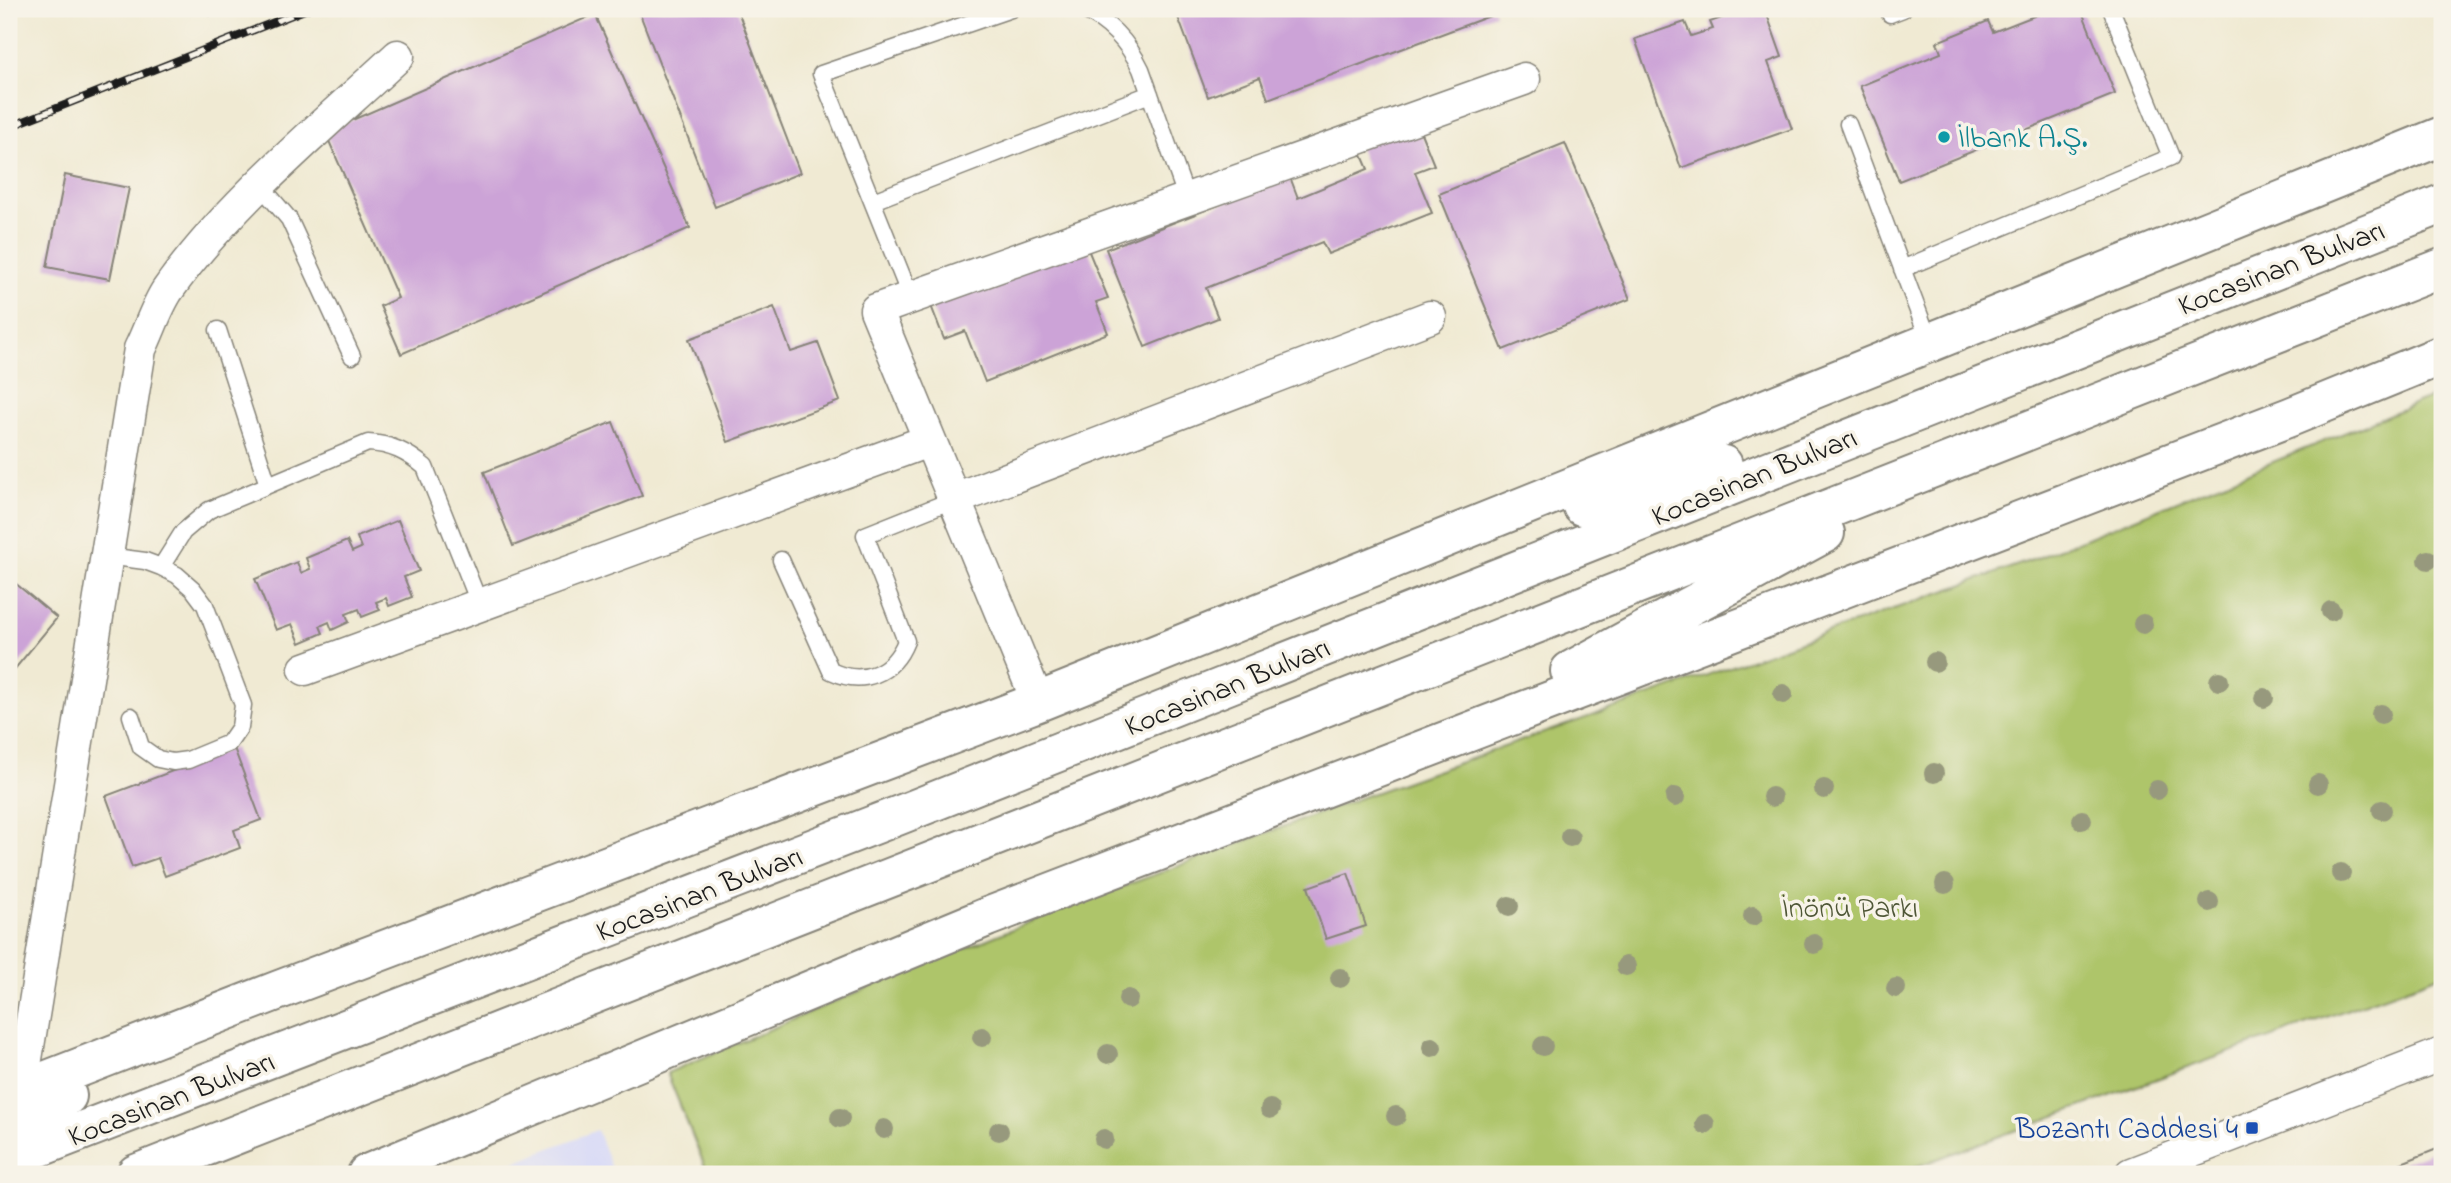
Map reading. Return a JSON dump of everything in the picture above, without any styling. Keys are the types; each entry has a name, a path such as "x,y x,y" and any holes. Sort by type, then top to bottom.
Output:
{"highway":[{"path":"15,1093 1038,702 2442,136"},
{"name":"Kocasinan Bulvarı","path":"9,1160 910,811 2442,204"},
{"name":"Kocasinan Bulvarı","path":"136,1174 2442,268"},
{"path":"367,1174 987,917 2290,417 2442,355"},
{"path":"1369,569 1947,400"},
{"path":"1436,744 1972,453"},
{"path":"9,1125 279,990"}],"street":[{"path":"15,1093 140,349 166,293 211,238 260,185 398,56"},
{"path":"1038,702 876,310 1524,79"},
{"path":"955,499 1430,317"},
{"path":"305,669 928,441"},
{"path":"2131,1174 2442,1054"}],"lane":[{"path":"911,298 821,74 1011,9"},
{"path":"1082,9 1111,26 1134,53 1187,199"},
{"path":"1902,270 2171,157 2111,9"},
{"path":"873,201 1150,94"},
{"path":"1848,124 1930,343"},
{"path":"260,185 289,219 352,356"},
{"path":"218,330 268,485"},
{"path":"162,567 171,548 184,532 209,510 368,443 395,447 411,455 425,467 480,605"},
{"path":"781,560 831,671 843,677 870,677 883,672 894,663 906,641 865,535 955,499"},
{"path":"107,556 145,561 162,567 177,575 193,589 205,605 243,705 240,727 229,743 188,760 173,762 158,759 141,747 131,716"}],"shaded area":[{"path":"597,1130 614,1174 483,1174"}],"green space":[{"name":"İnönü Parkı","path":"2442,393 2442,975 1896,1174 708,1174 667,1073 1044,916 1368,795 2035,559"}],"building":[{"path":"638,9 737,9 800,173 715,207"},
{"path":"1175,9 1494,9 1495,14 1268,99 1260,77 1208,97"},
{"path":"1747,9 1765,9 1782,57 1768,62 1792,129 1681,168 1635,39 1685,22 1691,36 1713,29 1710,22"},
{"name":"İlbank A.Ş.","path":"2052,9 2081,9 2115,94 1899,181 1860,86 1941,53 1937,42 1988,21 1993,32"},
{"path":"595,14 690,228 401,354 380,306 398,298 325,132"},
{"path":"1417,123 1434,165 1415,172 1432,213 1328,254 1322,242 1206,288 1218,318 1145,347 1106,249 1290,177 1298,198 1368,169 1358,146"},
{"path":"1565,143 1630,299 1503,350 1439,194"},
{"path":"65,175 129,188 110,279 47,267"},
{"path":"1085,242 1108,298 1096,302 1108,333 985,382 965,331 944,339 930,303"},
{"path":"774,307 791,352 818,343 840,401 728,442 689,339"},
{"path":"613,422 642,496 513,546 484,472"},
{"path":"398,520 419,571 404,577 412,597 389,606 386,598 376,602 380,610 362,617 359,609 346,614 349,622 332,630 329,622 320,626 323,633 300,643 292,624 276,630 255,579 297,562 301,573 310,569 306,558 347,541 352,552 361,548 357,537"},
{"path":"9,578 57,618 9,676"},
{"path":"234,748 261,820 234,830 240,848 165,876 158,858 132,867 106,796"},
{"path":"1348,873 1366,926 1326,939 1308,887"},
{"path":"2442,1147 2442,1174 2374,1174"}],"railway":[{"path":"210,12 214,9"},
{"path":"9,127 307,9"}],"place":[{"name":"İlbank A.Ş.","path":"1944,137"},
{"name":"Bozantı Caddesi 4","path":"2252,1128"}]}
